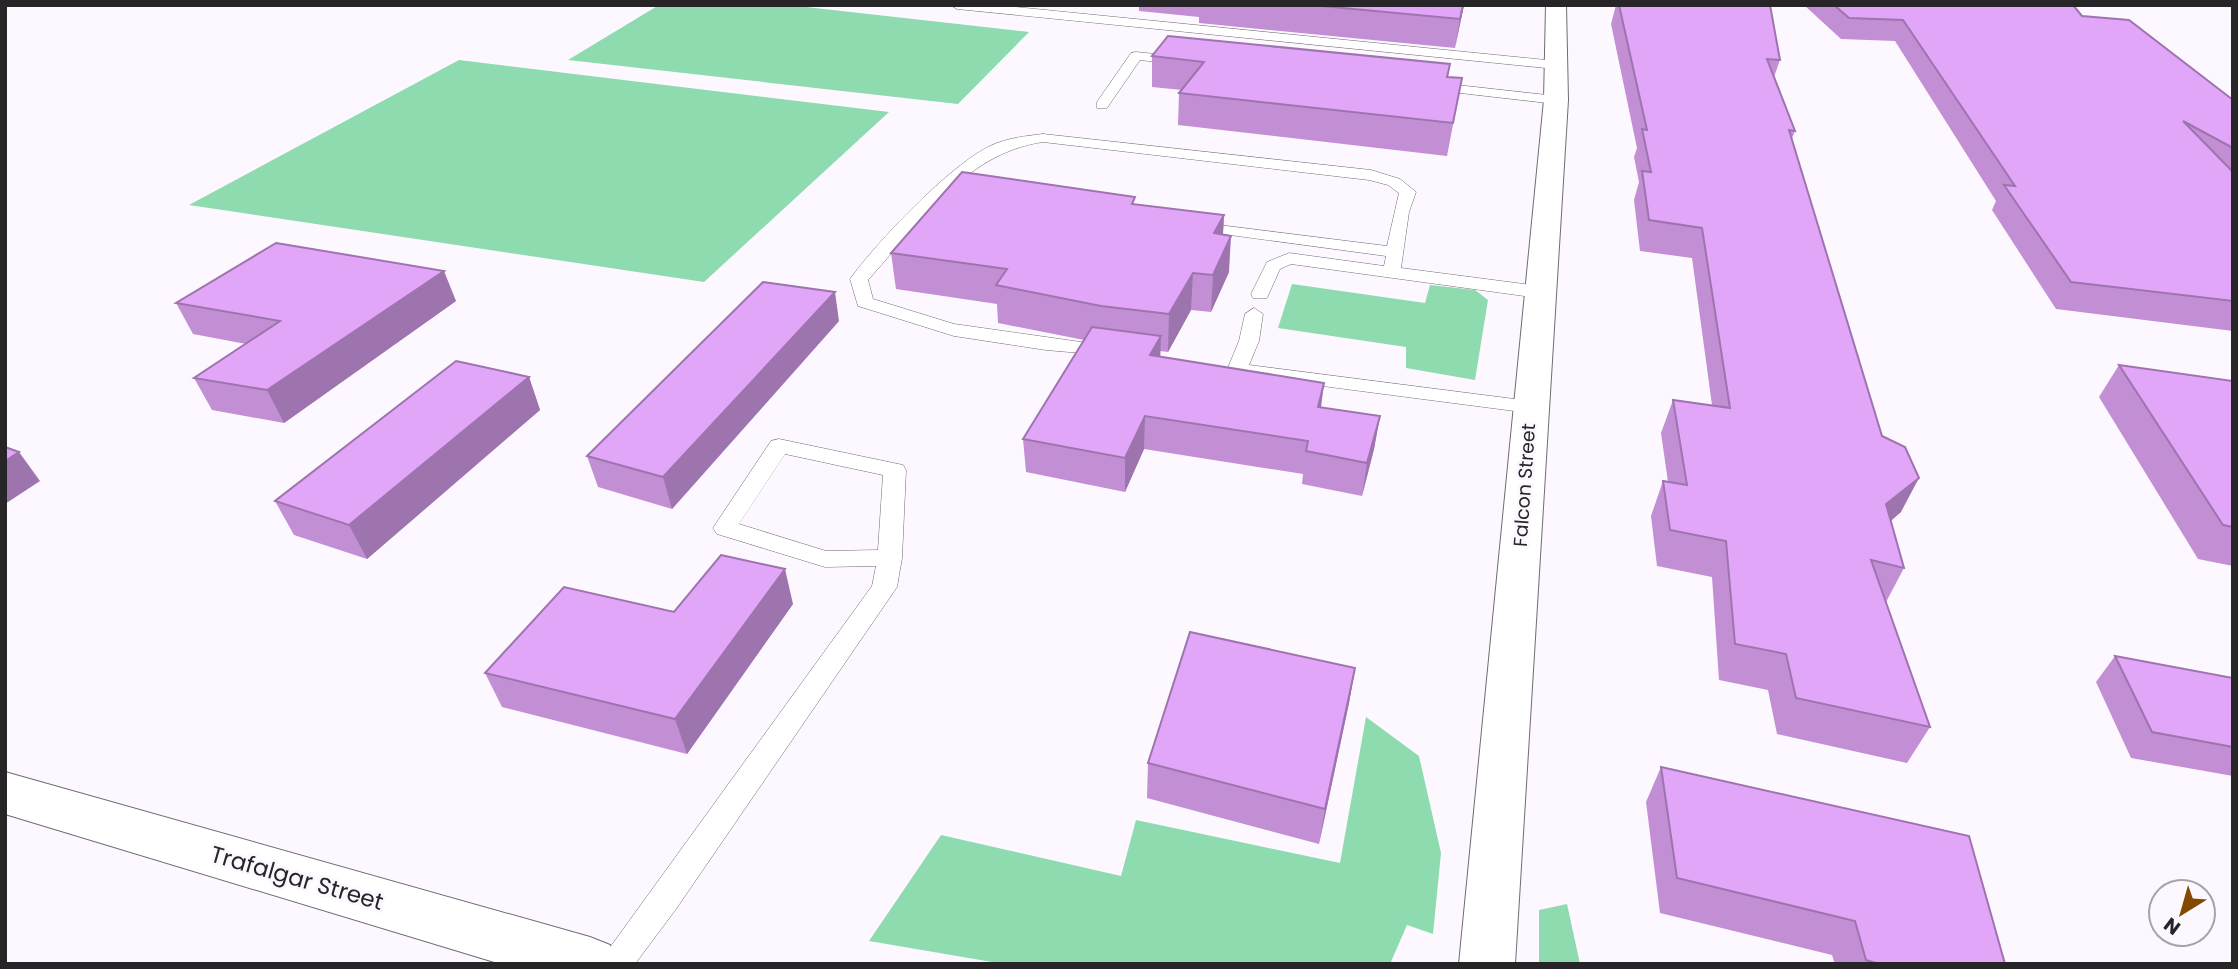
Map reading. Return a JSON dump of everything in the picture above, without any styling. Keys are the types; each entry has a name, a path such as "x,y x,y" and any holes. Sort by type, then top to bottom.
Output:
{"street":[{"name":"Falcon Street","path":"1487,964 1556,82 1556,5"},
{"name":"Trafalgar Street","path":"5,793 590,964"}],"lane":[{"path":"957,5 1556,82"},
{"path":"1102,105 1136,56 1204,63"},
{"path":"1420,85 1556,82"},
{"path":"1129,355 950,331 865,302 859,279 944,190 995,149 1043,138 1371,175 1394,182 1408,192 1401,212 1392,271"},
{"path":"944,190 971,194"},
{"path":"1176,222 1395,252"},
{"path":"1260,294 1273,266 1289,258 1539,292"},
{"path":"1254,314 1249,341 1230,369 1530,407"},
{"path":"615,964 666,899 884,587 890,558 895,470 779,446 725,528 825,559 890,558"}],"green space":[{"path":"659,5 788,5 1029,32 958,104 568,60"},
{"path":"459,60 889,112 704,282 189,205"},
{"path":"1292,284 1425,303 1430,285 1475,290 1488,300 1475,380 1406,368 1406,347 1278,328"},
{"path":"1366,717 1419,756 1441,853 1433,934 1407,925 1390,964 1004,964 869,941 941,835 1121,876 1136,820 1340,863"},
{"path":"1567,904 1580,964 1539,964 1539,910"}],"building":[{"path":"1311,5 1463,5 1460,19"},
{"path":"1619,5 1770,5 1780,60 1767,59 1795,131 1789,130 1882,436 1905,447 1919,478 1886,504 1904,568 1871,560 1930,727 1796,698 1786,654 1735,644 1726,541 1670,530 1663,481 1687,485 1673,400 1730,408 1702,228 1649,220 1642,171 1651,172 1642,129 1647,130"},
{"path":"1834,5 2073,5 2082,16 2129,20 2233,100 2233,148 2183,121 2233,172 2233,301 2071,282 2004,185 2015,186 1903,20 1849,18"},
{"path":"1168,36 1450,64 1447,77 1462,78 1453,123 1179,93 1204,62 1152,56"},
{"path":"962,172 1135,197 1132,204 1224,215 1214,233 1231,236 1213,275 1193,273 1169,314 1101,306 996,285 1007,269 891,253"},
{"path":"276,243 444,271 267,390 194,378 280,321 176,303"},
{"path":"763,282 835,292 663,477 587,456"},
{"path":"1092,327 1161,336 1150,355 1324,383 1318,407 1380,416 1367,463 1306,451 1308,441 1145,416 1125,458 1023,439"},
{"path":"456,361 529,377 349,525 275,501"},
{"path":"2119,365 2233,381 2233,527 2223,525"},
{"path":"5,447 19,452 5,461"},
{"path":"721,555 785,569 675,719 485,673 564,587 674,612"},
{"path":"1190,632 1355,668 1325,809 1148,763"},
{"path":"2115,656 2233,678 2233,747 2152,732"},
{"path":"1661,767 1969,836 2005,964 1879,964 1866,960 1855,921 1677,878"}]}
